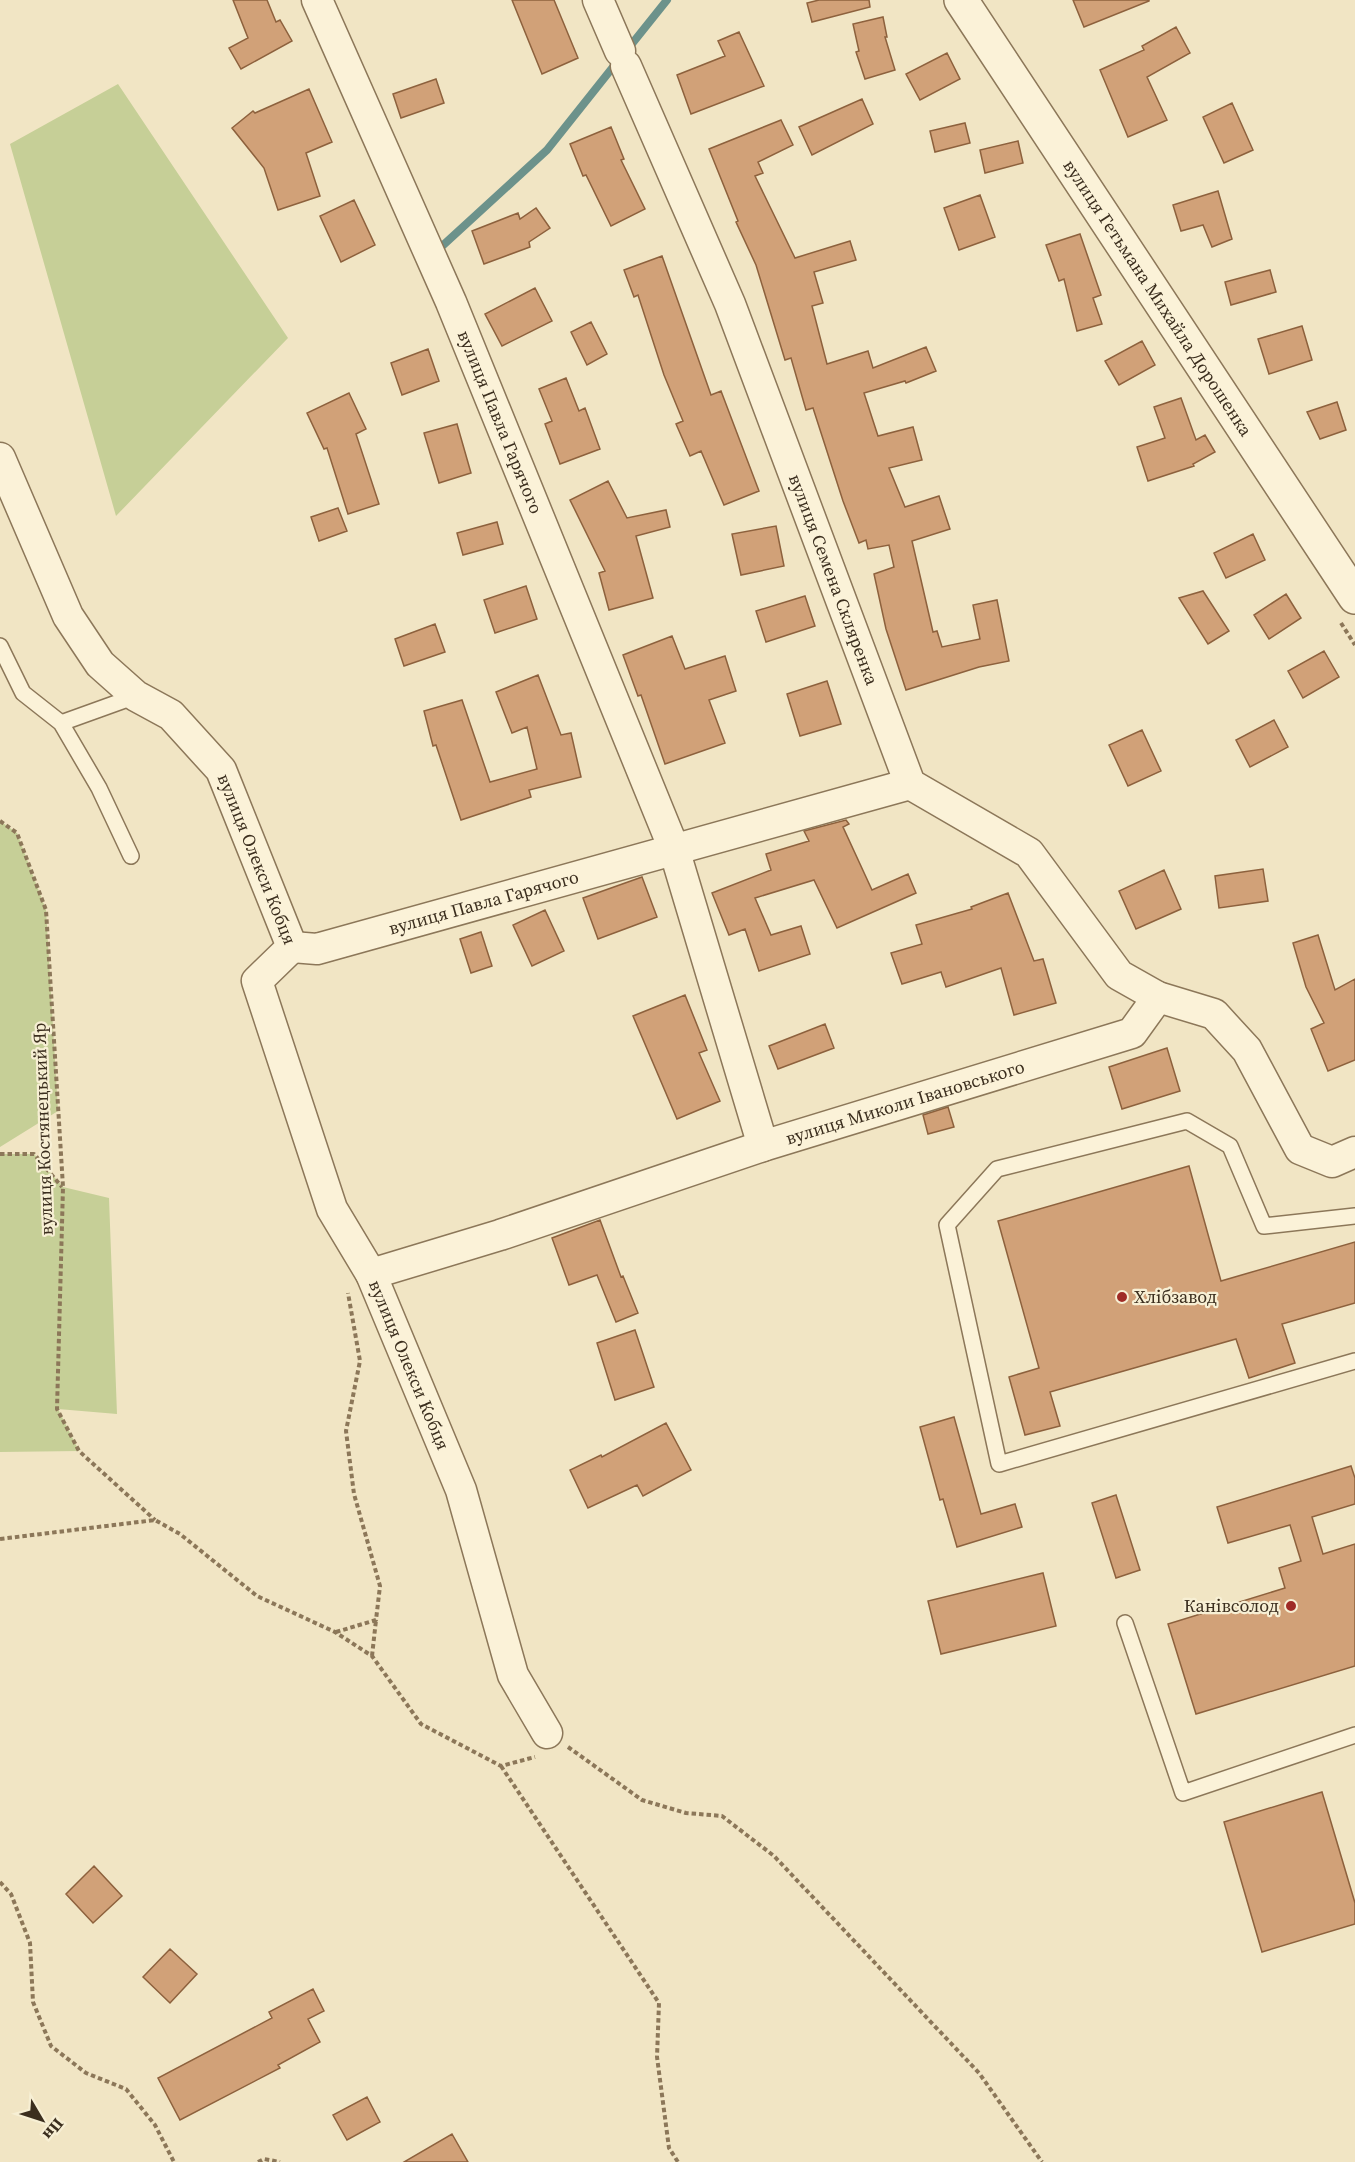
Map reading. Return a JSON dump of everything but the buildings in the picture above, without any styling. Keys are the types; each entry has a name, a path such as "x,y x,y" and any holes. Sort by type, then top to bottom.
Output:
{"street":[{"name":"вулиця Павла Гарячого","path":"317,0 451,302 674,849 763,1146"},
{"name":"вулиця Семена Скляренка","path":"598,0 730,304 910,784"},
{"name":"вулиця Гетьмана Михайла Дорошенка","path":"961,0 1355,597"},
{"name":"вулиця Олекси Кобця","path":"0,459 68,616 100,664 136,696 171,715 221,770 292,947 257,981 332,1209 359,1282 461,1490 513,1675 547,1733"},
{"name":"вулиця Павла Гарячого","path":"292,947 317,950 910,784"},
{"path":"910,784 1029,853 1119,975 1158,997 1214,1014 1247,1050 1300,1149 1332,1161 1355,1152"},
{"name":"вулиця Миколи Івановського","path":"359,1282 763,1146 1132,1033 1158,997"}],"lane":[{"path":"0,646 23,693 61,723 99,788 130,856"},
{"path":"61,723 136,696"},
{"path":"1355,1216 1264,1226 1230,1146 1187,1121 997,1170 947,1225 999,1464 1355,1361"},
{"path":"1125,1623 1183,1793 1355,1735"}],"path":[{"name":"вулиця Костянецький Яр","path":"0,821 16,833 46,910 63,1187 57,1409 79,1451 155,1520"},
{"path":"0,1154 34,1154 63,1187"},
{"path":"359,1282 360,1360 346,1431 354,1494 380,1586 372,1656"},
{"path":"0,1539 155,1520 180,1534 257,1596 335,1632 372,1656 421,1724 501,1766 658,2003 657,2057 669,2148 678,2162"},
{"path":"335,1632 376,1620"},
{"path":"501,1766 536,1757 547,1733 642,1800 686,1813 722,1816 774,1856 979,2073 1042,2162"},
{"path":"0,1882 11,1894 30,1943 33,2002 51,2046 86,2073 126,2089 155,2125 174,2162"},
{"path":"258,2162 264,2159 280,2162"}],"green space":[{"path":"118,84 288,338 116,516 10,144"},
{"path":"0,821 17,833 46,910 58,1111 0,1147"},
{"path":"0,1154 34,1154 63,1187 109,1198 117,1414 58,1409 79,1451 0,1452"}],"waterway":[{"path":"627,50 667,0"},
{"path":"440,248 547,150 617,62"}],"place":[{"name":"Хлібзавод","path":"1122,1297"},
{"name":"Канівсолод","path":"1291,1606"}]}
